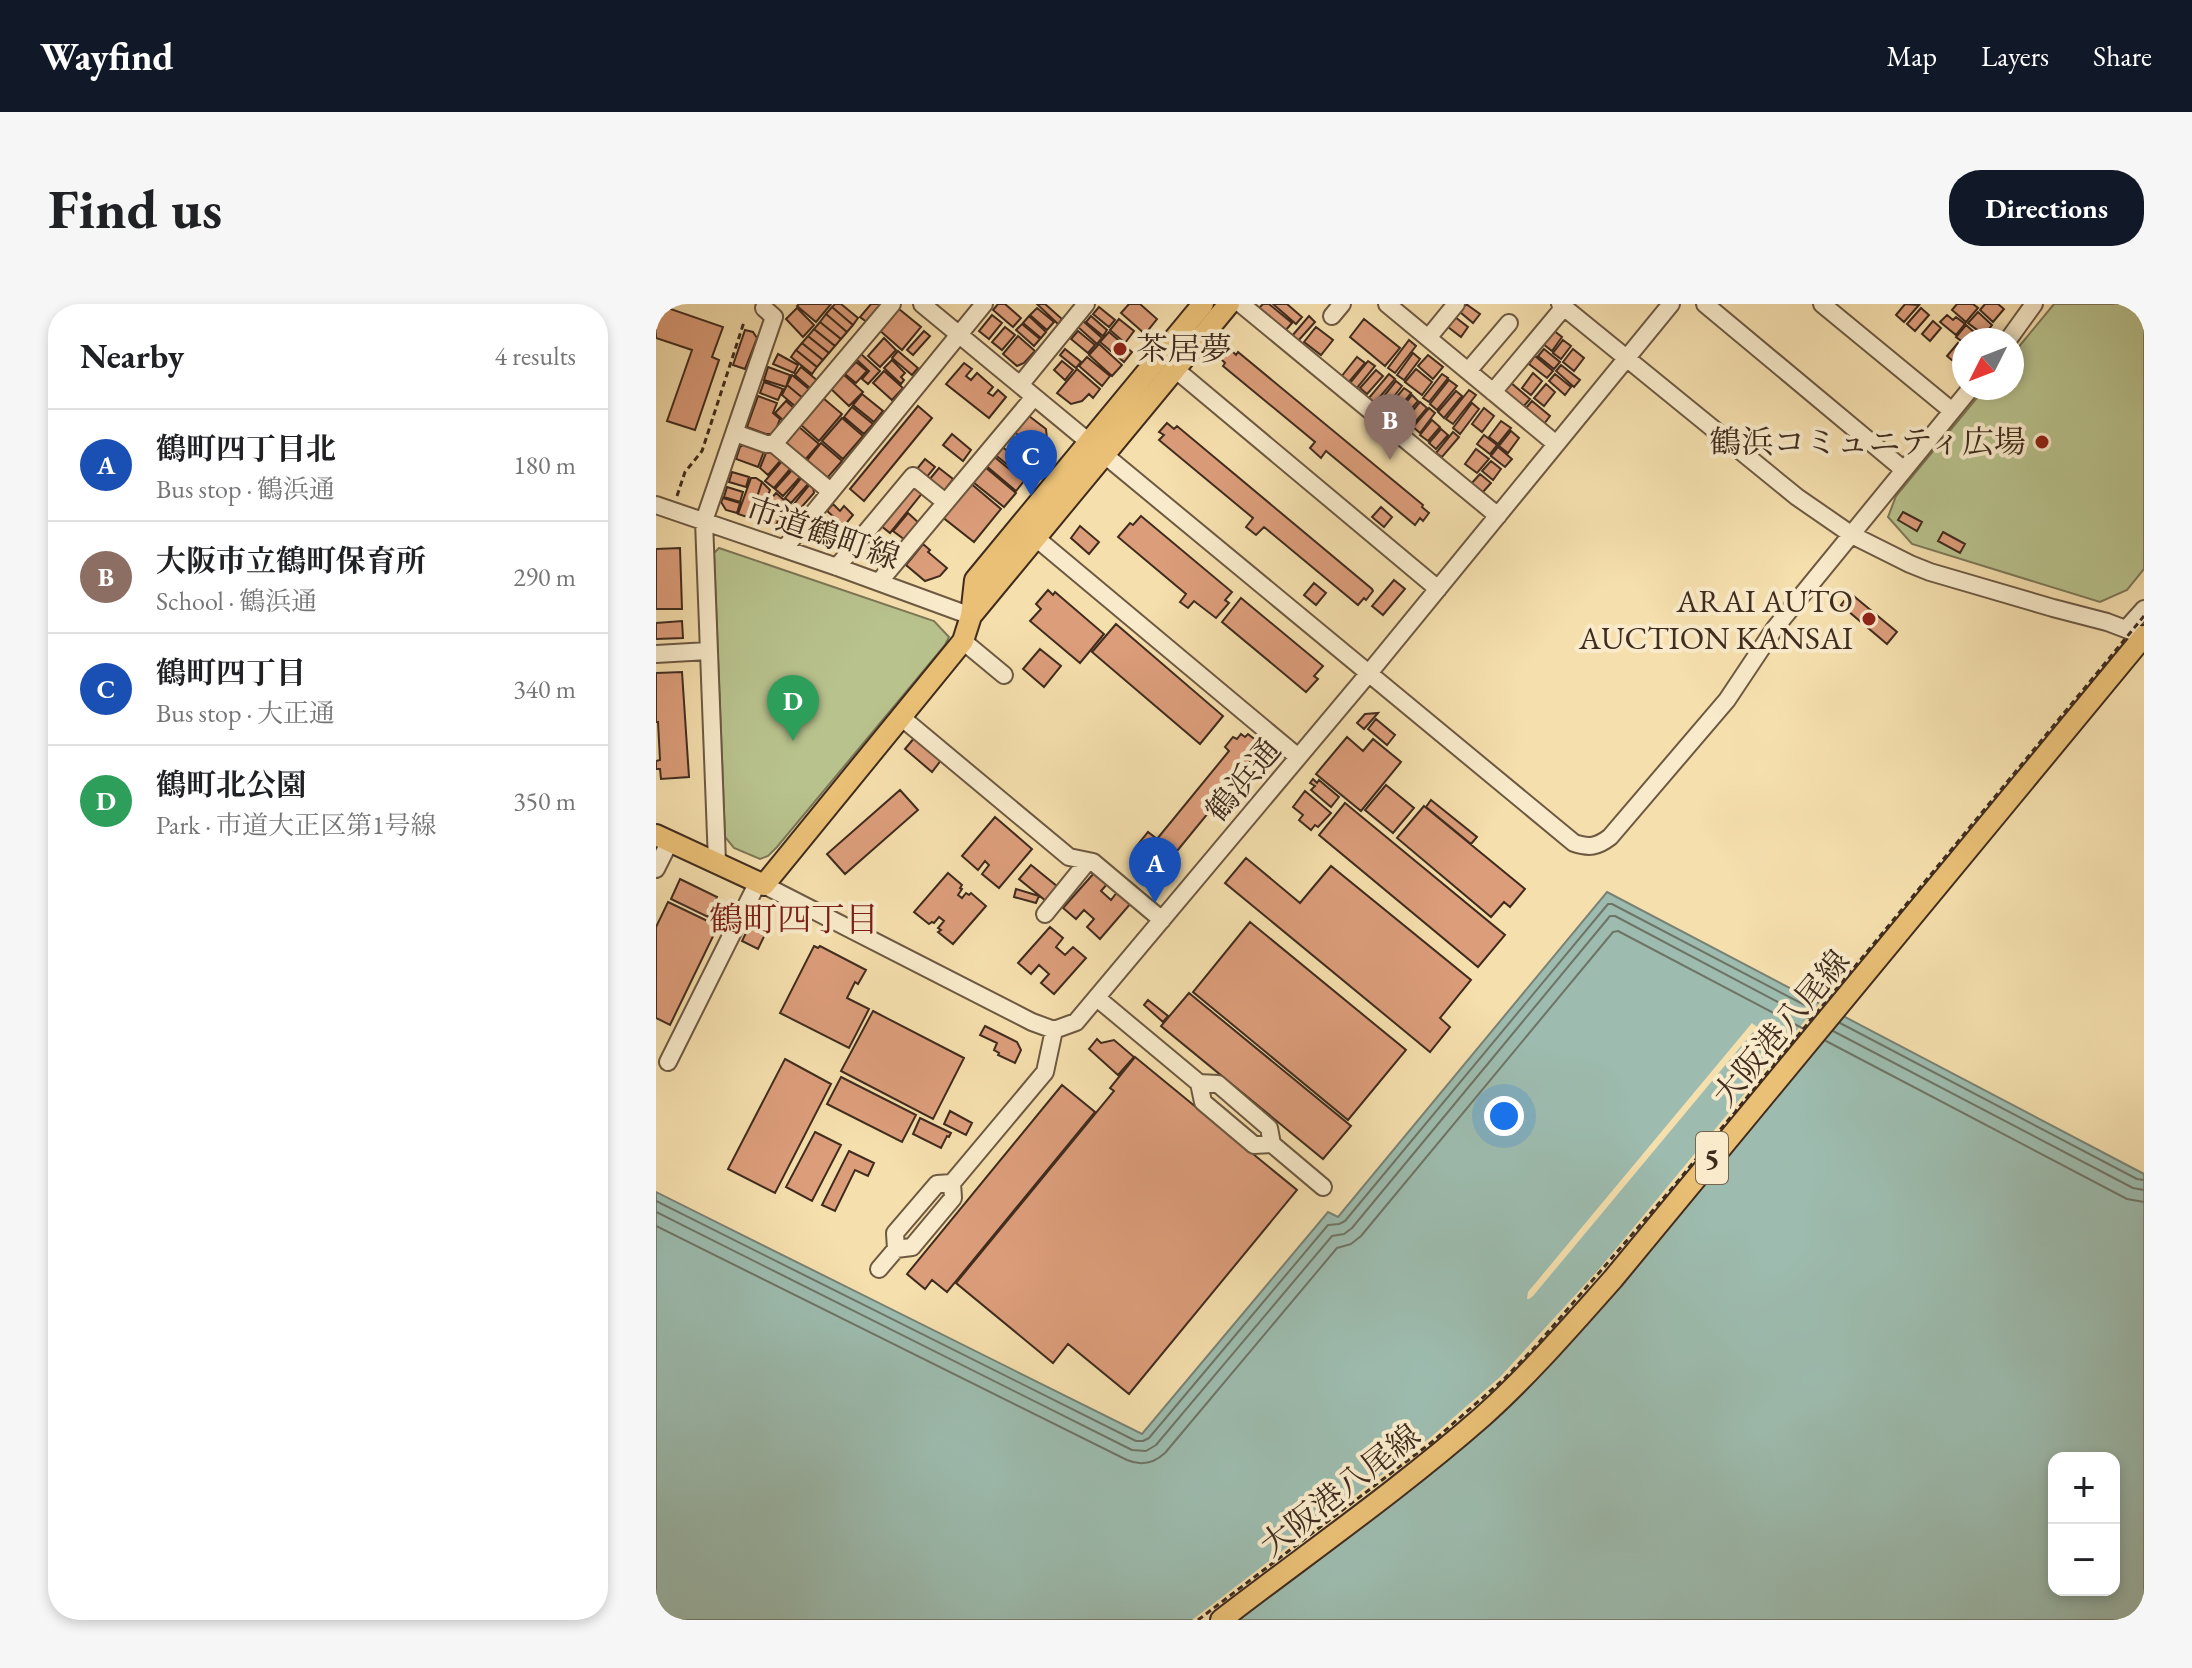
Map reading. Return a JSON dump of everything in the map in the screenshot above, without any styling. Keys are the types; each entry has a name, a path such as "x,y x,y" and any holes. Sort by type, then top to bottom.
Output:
{"main road":[{"path":"971,616 1036,538 1096,448 1203,304"},
{"path":"663,838 761,883 963,641 971,616 975,580 1096,448 1175,369 1229,304"},
{"name":"大阪港八尾線","path":"1221,1620 1482,1417 1545,1355 1623,1267 2138,634"}],"street":[{"path":"774,444 892,304"},
{"path":"922,304 1574,843 1587,847 1599,845 1610,837 1727,700 1775,628 1961,400"},
{"path":"784,549 984,304"},
{"path":"1020,385 1086,304"},
{"path":"1241,304 1498,516"},
{"path":"1428,338 1456,304"},
{"name":"鶴浜通","path":"1054,1030 1076,1022 1097,998 1369,673 1671,304"},
{"path":"1705,304 1904,470"},
{"path":"1822,304 1952,411"},
{"path":"2017,328 2034,304"},
{"path":"717,862 704,521 774,317 761,305"},
{"path":"1394,306 1556,444"},
{"path":"1493,392 1562,306 1797,497 1852,535 1930,572 2138,634 2144,609"},
{"path":"1468,371 1509,323"},
{"path":"1175,369 1438,589"},
{"path":"879,582 1034,397"},
{"path":"735,433 774,444 830,491"},
{"path":"837,567 913,476 945,502"},
{"name":"市道鶴町線","path":"664,508 971,616"},
{"path":"1036,538 1298,757"},
{"path":"963,641 1004,675"},
{"path":"656,654 708,651"},
{"path":"901,717 1069,857 1093,862 1162,920"},
{"path":"656,869 663,838"},
{"path":"1045,914 1088,861"},
{"path":"668,1062 761,883 1032,1022 1054,1030 1045,1072 952,1183 953,1198 912,1247 896,1249 879,1269"},
{"path":"1097,998 1199,1083 1218,1084 1269,1128 1272,1144 1323,1187"}],"path":[{"path":"664,508 685,472 702,451 744,322"},
{"path":"1198,1620 1432,1442 1504,1379 1535,1347 1673,1187 2144,616"}],"green space":[{"name":"鶴浜コミュニティ広場","path":"2054,304 2144,304 2144,569 2127,590 2100,602 1912,544 1888,517 1896,496 1975,400 2024,400 2024,340"},
{"path":"719,548 934,621 949,637 777,847 760,859 734,848 725,837 714,553"}],"water":[{"path":"1607,892 2144,1174 2144,1620 656,1620 656,1192 1142,1434 1328,1212 1338,1217"}],"pier":[{"path":"1822,1000 1845,1012 1618,1287 1520,1395 1237,1620 1192,1620 1430,1438 1500,1377 1600,1268"},
{"path":"1752,1023 1757,1027 1533,1296 1527,1299 1528,1292"}],"building":[{"path":"656,304 723,327 712,357 719,360 695,430 667,421 692,350 656,338"},
{"path":"831,304 816,322 797,306"},
{"path":"841,304 858,318 853,325 832,307"},
{"path":"871,304 884,304 868,323 860,317"},
{"path":"998,304 1005,304 1021,318 1013,327 993,310"},
{"path":"1037,304 1045,304 1062,319 1058,324"},
{"path":"1129,304 1140,304 1157,319 1145,334 1121,313"},
{"path":"1263,304 1269,304 1292,323 1285,331 1258,309"},
{"path":"1273,304 1287,304 1302,317 1296,324"},
{"path":"1466,304 1480,314 1473,323 1460,312"},
{"path":"1905,304 1919,305 1904,322 1896,315"},
{"path":"1957,304 1973,304 1978,308 1966,322 1952,310"},
{"path":"1985,304 1998,304 2004,309 1993,322 1980,310"},
{"path":"832,307 853,325 847,332 826,314"},
{"path":"1099,307 1115,320 1109,327 1093,314"},
{"path":"797,308 814,325 803,337 786,319"},
{"path":"1037,308 1054,322 1047,330 1030,315"},
{"path":"1921,308 1929,315 1915,331 1907,324"},
{"path":"899,309 921,327 902,350 878,329"},
{"path":"1978,312 1992,325 1990,328 1975,328 1968,323"},
{"path":"826,314 847,332 841,339 820,322"},
{"path":"992,315 1002,323 989,339 979,331"},
{"path":"1947,315 1965,324 1962,328 1952,328 1952,332 1940,322"},
{"path":"1029,316 1046,332 1041,338 1023,323"},
{"path":"1091,316 1107,330 1103,336 1086,322"},
{"path":"1309,316 1315,322 1298,341 1292,336"},
{"path":"1455,317 1468,327 1461,337 1448,327"},
{"path":"1119,319 1134,331 1125,343 1110,330"},
{"path":"1364,319 1400,348 1385,366 1350,337"},
{"path":"1083,321 1102,338 1097,344 1078,327"},
{"path":"1933,321 1941,328 1930,341 1922,334"},
{"path":"820,322 841,339 835,346 814,329"},
{"path":"1022,324 1040,339 1034,346 1016,330"},
{"path":"1005,327 1015,335 1002,350 992,342"},
{"path":"1316,327 1333,340 1321,355 1304,342"},
{"path":"814,329 835,346 829,353 808,336"},
{"path":"745,330 753,332 757,338 745,369 733,365"},
{"path":"1553,330 1562,337 1552,351 1542,343"},
{"path":"924,331 930,336 913,355 907,350"},
{"path":"1078,331 1095,345 1088,353 1071,339"},
{"path":"1109,332 1132,352 1124,362 1100,342"},
{"path":"808,336 829,353 823,360 802,343"},
{"path":"1018,336 1035,351 1017,366 1003,354"},
{"path":"884,338 896,350 880,367 868,356"},
{"path":"1409,340 1416,346 1395,373 1388,368"},
{"path":"1563,340 1571,346 1561,359 1553,353"},
{"path":"802,343 823,360 817,367 796,350"},
{"path":"1099,344 1122,365 1112,376 1089,355"},
{"path":"1229,348 1236,355 1238,352 1423,505 1429,513 1423,521 1420,518 1415,525 1326,451 1321,458 1310,448 1315,442 1223,366 1225,363 1220,358"},
{"path":"1065,349 1081,362 1076,368 1060,355"},
{"path":"1544,349 1560,362 1554,369 1538,356"},
{"path":"1573,349 1584,358 1574,371 1563,362"},
{"path":"796,350 817,367 812,374 791,357"},
{"path":"898,351 918,368 912,375 892,358"},
{"path":"1413,353 1420,359 1404,380 1397,375"},
{"path":"778,354 798,365 794,373 773,364"},
{"path":"861,354 880,371 868,384 862,379 869,371 856,359"},
{"path":"1428,355 1443,367 1433,379 1418,366"},
{"path":"1535,356 1553,371 1547,378 1529,364"},
{"path":"1087,357 1110,376 1102,386 1079,366"},
{"path":"1357,357 1365,363 1348,383 1341,377"},
{"path":"892,360 905,373 901,384 884,368"},
{"path":"1062,361 1073,370 1065,380 1054,370"},
{"path":"1368,361 1375,366 1357,388 1350,383"},
{"path":"856,362 867,371 856,383 845,374"},
{"path":"964,363 972,369 966,376 971,380 977,373 993,387 988,393 993,396 998,390 1006,397 989,418 946,384"},
{"path":"1561,365 1580,380 1574,387 1556,371"},
{"path":"768,367 790,375 786,387 764,380"},
{"path":"801,367 818,381 811,389 795,375"},
{"path":"1077,369 1100,389 1093,398 1089,394 1082,401 1071,404 1057,393"},
{"path":"1416,369 1432,382 1422,395 1405,382"},
{"path":"1376,370 1383,376 1367,394 1360,388"},
{"path":"884,371 903,388 892,400 873,383"},
{"path":"1533,373 1542,381 1531,395 1522,388"},
{"path":"843,374 863,392 849,406 830,388"},
{"path":"1389,374 1395,379 1374,404 1368,399"},
{"path":"1442,374 1448,378 1429,402 1423,398"},
{"path":"1555,374 1571,387 1565,395 1549,381"},
{"path":"792,375 810,390 804,399 787,385"},
{"path":"1449,380 1457,386 1437,410 1430,404"},
{"path":"1396,381 1402,386 1382,412 1375,407"},
{"path":"764,382 783,389 778,400 760,393"},
{"path":"1510,382 1530,399 1523,407 1503,390"},
{"path":"1546,384 1555,392 1544,406 1534,398"},
{"path":"787,385 804,399 796,407 782,395"},
{"path":"1404,388 1411,393 1392,417 1385,411"},
{"path":"1469,390 1476,395 1453,424 1446,419"},
{"path":"1456,391 1462,396 1444,418 1438,412"},
{"path":"862,394 883,411 874,422 853,405"},
{"path":"1412,395 1418,401 1400,422 1394,417"},
{"path":"758,396 777,403 773,413 780,419 774,434 747,427"},
{"path":"823,398 842,414 819,441 801,425"},
{"path":"786,401 795,409 784,421 775,413"},
{"path":"1532,401 1550,416 1544,424 1526,408"},
{"path":"1420,402 1427,408 1407,432 1400,426"},
{"path":"1472,403 1479,409 1460,434 1453,428"},
{"path":"918,406 932,418 864,501 850,489"},
{"path":"852,407 873,424 864,434 844,417"},
{"path":"1429,408 1435,413 1420,433 1413,427"},
{"path":"1484,408 1494,416 1482,432 1472,424"},
{"path":"1029,416 1046,429 1048,450 1044,456 1012,430 1022,417"},
{"path":"842,418 863,436 843,459 822,441"},
{"path":"1432,420 1440,427 1428,441 1420,435"},
{"path":"1501,421 1511,428 1498,444 1489,437"},
{"path":"1167,423 1174,429 1177,426 1372,589 1366,600 1364,598 1358,605 1264,527 1256,535 1246,527 1253,518 1159,440 1164,435 1159,432"},
{"path":"798,426 819,444 803,462 787,447 786,440"},
{"path":"1441,429 1448,435 1436,449 1429,443"},
{"path":"1511,431 1519,438 1508,453 1499,446"},
{"path":"1453,432 1459,437 1442,457 1436,453"},
{"path":"952,434 971,450 963,461 943,445"},
{"path":"1484,435 1497,445 1490,454 1477,444"},
{"path":"1019,440 1041,459 1034,468 1012,450"},
{"path":"749,441 766,446 758,467 736,459 740,447"},
{"path":"821,443 842,461 828,477 821,476 805,463"},
{"path":"1000,445 1032,471 1025,479 993,453"},
{"path":"1498,447 1512,459 1505,467 1491,456"},
{"path":"768,448 781,460 768,475 760,468"},
{"path":"1476,449 1489,459 1477,473 1465,464"},
{"path":"992,455 1024,481 1016,491 984,464"},
{"path":"925,459 935,467 926,478 916,470"},
{"path":"783,460 791,468 774,488 765,481"},
{"path":"1491,461 1501,469 1493,480 1482,471"},
{"path":"985,467 1016,493 1004,507 973,482"},
{"path":"939,468 953,479 943,492 929,480"},
{"path":"793,469 801,476 783,496 775,489"},
{"path":"732,472 749,477 746,487 729,482"},
{"path":"1480,474 1491,483 1482,493 1471,484"},
{"path":"802,477 809,483 791,503 785,498"},
{"path":"751,478 762,482 750,518 738,514"},
{"path":"762,482 770,490 758,521 750,518"},
{"path":"969,482 1001,509 974,542 941,516"},
{"path":"810,484 814,493 799,510 793,505"},
{"path":"918,486 924,491 890,533 880,525 911,487"},
{"path":"727,487 743,492 740,502 724,497"},
{"path":"776,493 792,507 786,514 770,500"},
{"path":"723,498 740,503 737,513 726,510 721,502"},
{"path":"770,501 781,511 776,526 763,522"},
{"path":"833,504 840,511 844,506 853,515 844,526 827,511"},
{"path":"1381,507 1392,517 1384,527 1372,517"},
{"path":"1903,512 1922,522 1917,531 1898,520"},
{"path":"908,513 919,523 905,540 893,531"},
{"path":"824,515 835,524 820,542 813,539 810,532"},
{"path":"1141,516 1232,592 1225,600 1229,603 1216,618 1194,601 1188,608 1180,602 1186,594 1118,537"},
{"path":"1080,526 1099,542 1089,554 1071,538"},
{"path":"837,527 853,538 843,550 823,543"},
{"path":"1943,532 1965,544 1960,553 1938,541"},
{"path":"923,544 947,568 940,576 925,581 906,565"},
{"path":"680,548 682,609 656,609 656,549"},
{"path":"1394,580 1405,589 1383,615 1372,606"},
{"path":"1314,583 1326,593 1316,605 1304,595"},
{"path":"1048,590 1053,595 1055,592 1104,634 1080,663 1030,621 1041,609 1036,604"},
{"path":"1850,593 1897,632 1887,644 1841,605"},
{"path":"1241,598 1323,666 1314,676 1318,679 1306,692 1222,622"},
{"path":"682,621 683,638 656,639 656,623"},
{"path":"1116,624 1223,716 1200,744 1092,652"},
{"path":"1040,649 1061,666 1044,687 1023,669"},
{"path":"682,672 689,777 661,779 660,769 656,769 656,761 660,760 656,673"},
{"path":"1378,713 1364,729 1357,723 1365,714"},
{"path":"1376,719 1395,735 1387,745 1368,729"},
{"path":"1241,734 1245,737 1248,734 1263,746 1159,873 1144,861 1147,857 1136,847 1148,832 1157,839 1229,751 1225,747 1233,737 1237,739"},
{"path":"915,737 942,759 932,772 905,749"},
{"path":"1347,737 1363,751 1373,739 1401,762 1361,811 1316,774"},
{"path":"1313,779 1317,783 1319,780 1339,797 1331,807 1311,790 1315,786 1310,783"},
{"path":"1386,785 1414,808 1393,833 1365,810"},
{"path":"900,790 918,810 845,874 827,854"},
{"path":"1305,791 1331,813 1311,830 1299,820 1303,815 1293,807"},
{"path":"1431,800 1477,837 1471,844 1426,807"},
{"path":"1345,803 1505,935 1478,967 1319,835"},
{"path":"1424,806 1525,889 1510,907 1504,902 1491,917 1397,838"},
{"path":"995,817 1032,849 999,888 982,874 989,865 985,861 978,870 962,856"},
{"path":"1246,858 1300,903 1331,866 1471,980 1440,1018 1450,1027 1430,1052 1225,883"},
{"path":"1031,865 1058,887 1046,901 1019,879"},
{"path":"1095,872 1108,883 1101,891 1111,900 1118,891 1131,903 1100,939 1087,927 1094,919 1084,910 1076,919 1063,908"},
{"path":"948,873 962,885 958,895 962,898 966,893 971,893 986,906 953,944 938,932 944,921 939,917 929,924 914,912"},
{"path":"680,879 717,897 708,917 671,899"},
{"path":"1016,889 1039,896 1036,903 1014,897"},
{"path":"668,902 718,926 670,1025 656,1018 656,927"},
{"path":"755,914 771,922 758,949 742,941"},
{"path":"1250,922 1406,1050 1348,1120 1193,992"},
{"path":"1050,927 1063,938 1056,947 1065,955 1073,947 1086,958 1054,994 1041,983 1049,974 1039,965 1031,974 1018,963"},
{"path":"814,946 820,946 866,970 847,998 869,1009 849,1048 780,1013"},
{"path":"1189,993 1351,1126 1323,1159 1161,1026"},
{"path":"1148,1000 1168,1016 1163,1022 1144,1005"},
{"path":"873,1011 964,1058 933,1119 841,1071"},
{"path":"985,1026 1017,1042 1021,1050 1015,1063 998,1055 994,1050 997,1043 980,1035"},
{"path":"1097,1039 1101,1043 1114,1040 1134,1057 1118,1075 1089,1049"},
{"path":"1135,1057 1297,1190 1129,1394 1068,1344 1053,1363 956,1283 1114,1091 1110,1088"},
{"path":"785,1059 831,1084 775,1193 728,1169"},
{"path":"841,1077 916,1115 902,1142 827,1104"},
{"path":"1062,1085 1095,1112 947,1292 932,1280 925,1289 907,1274"},
{"path":"950,1111 972,1123 966,1135 944,1124"},
{"path":"920,1118 951,1133 941,1148 913,1134"},
{"path":"815,1132 841,1145 812,1201 786,1187"},
{"path":"849,1151 874,1163 868,1176 855,1170 835,1211 822,1205"}],"place":[{"name":"茶居夢","path":"1120,349"},
{"name":"鶴浜コミュニティ広場","path":"2042,442"},
{"name":"大阪市立鶴町保育所","path":"1390,460"},
{"name":"鶴町四丁目","path":"1031,496"},
{"name":"ARAI AUTO AUCTION KANSAI","path":"1869,619"},
{"name":"鶴町北公園","path":"793,741"},
{"name":"鶴町四丁目北","path":"1155,903"}],"district":[{"name":"鶴町四丁目","path":"794,919"}]}
